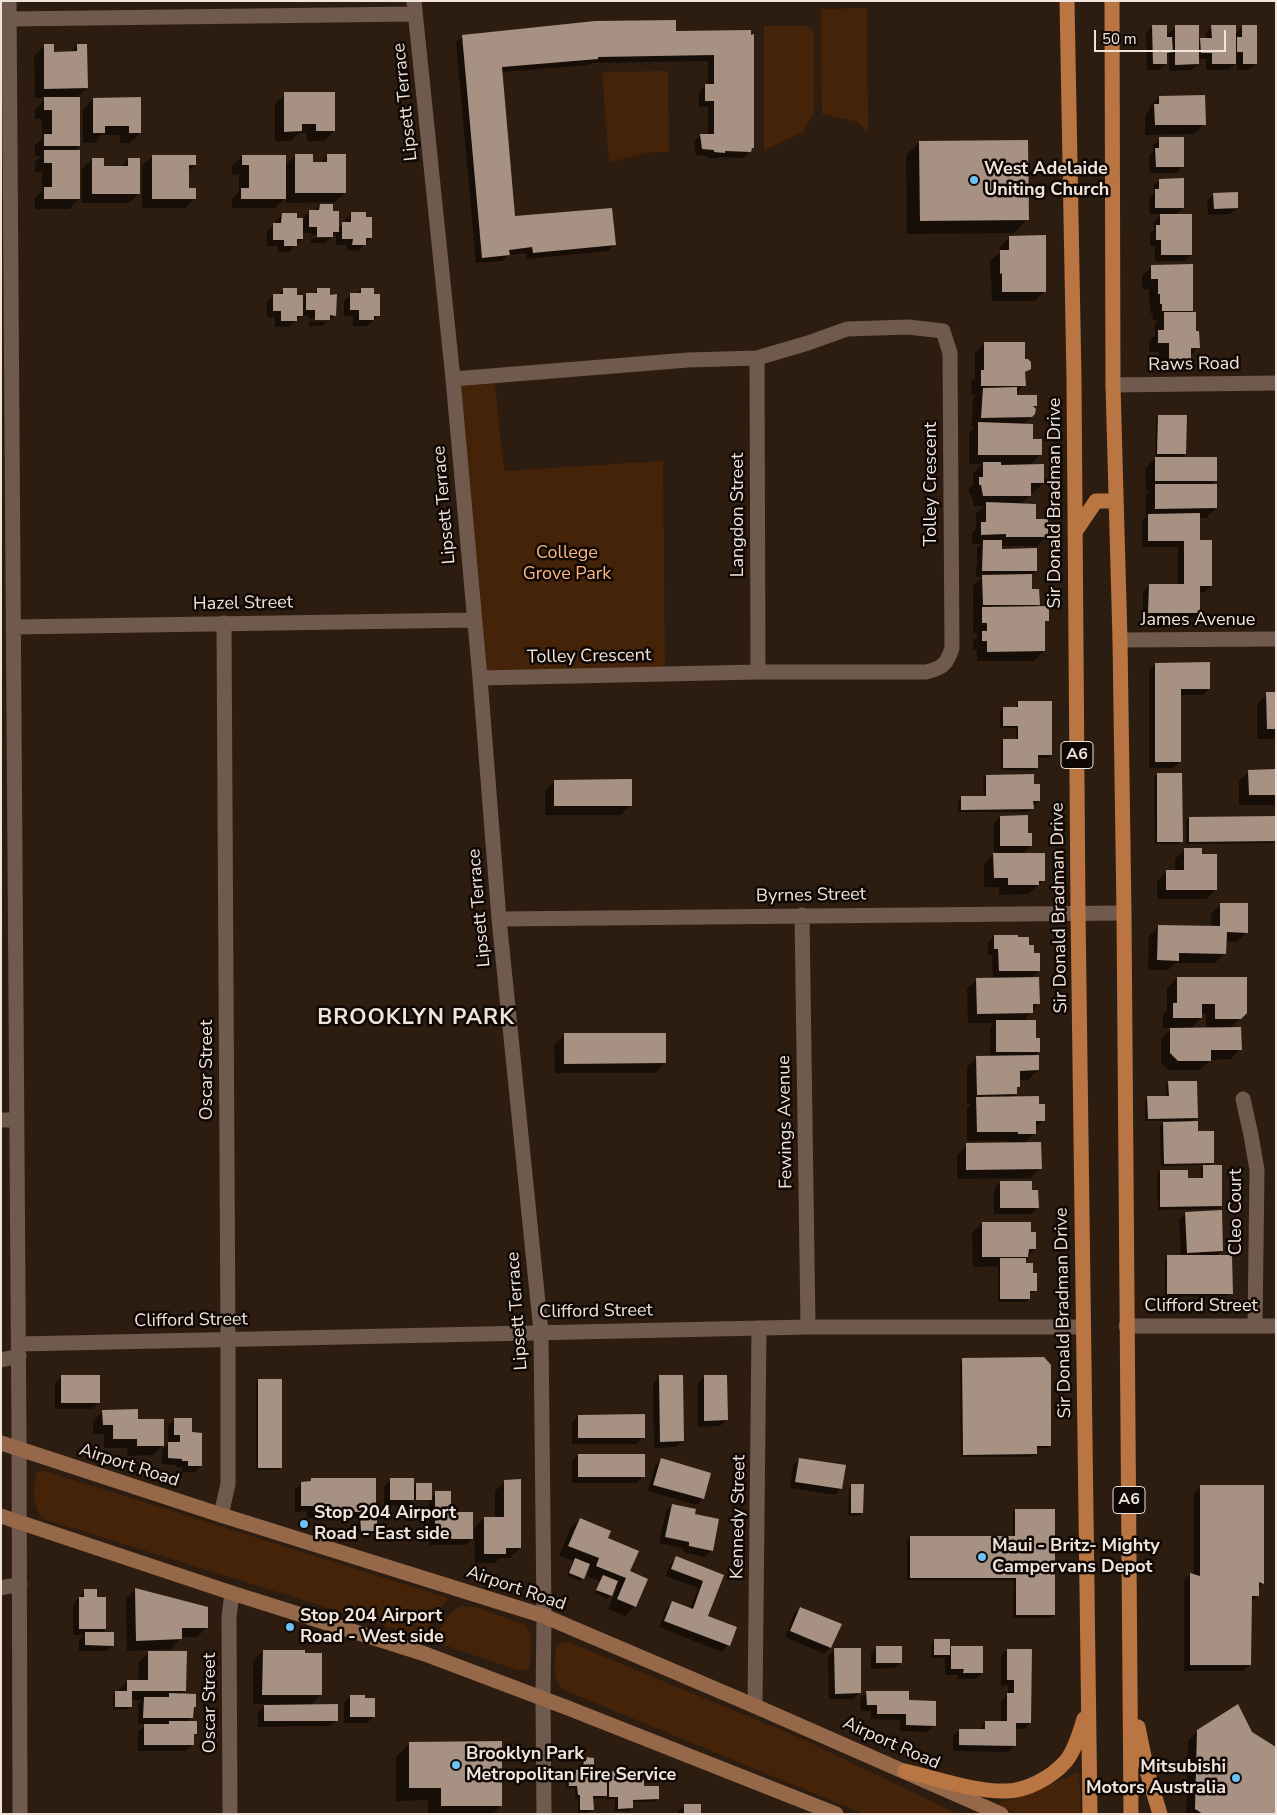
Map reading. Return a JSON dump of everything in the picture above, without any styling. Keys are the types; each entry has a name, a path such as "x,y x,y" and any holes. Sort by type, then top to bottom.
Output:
{"main road":[{"name":"Sir Donald Bradman Drive","path":"1067,1 1074,369 1078,912 1090,1814"},
{"name":"A6","path":"1112,1 1113,385 1120,640 1124,913 1131,1814"},
{"path":"1075,532 1096,501 1116,501"},
{"name":"Airport Road","path":"1,1443 221,1515 544,1616 1001,1814"},
{"path":"1,1516 232,1593 425,1654 543,1698 836,1814"},
{"path":"1130,1673 1138,1734 1160,1814"},
{"path":"904,1771 978,1788 1007,1791 1025,1787 1046,1778 1066,1760 1078,1738 1088,1705"}],"street":[{"path":"9,1 7,581 14,626 8,849 17,1120 20,1814"},
{"path":"9,19 415,8"},
{"name":"Lipsett Terrace","path":"415,8 453,379 480,678 499,919 541,1332 544,1814"},
{"name":"Tolley Crescent","path":"453,379 688,360 756,358 847,329 908,327 943,331 950,353 952,648 948,661 940,668 926,672 758,672 480,678"},
{"name":"Langdon Street","path":"756,358 758,672"},
{"name":"Raws Road","path":"1113,385 1276,383"},
{"name":"Hazel Street","path":"14,626 474,620"},
{"name":"Oscar Street","path":"221,1515 228,1484 224,624"},
{"name":"James Avenue","path":"1120,640 1276,639"},
{"name":"Byrnes Street","path":"499,919 1124,913"},
{"name":"Fewings Avenue","path":"802,915 808,1328"},
{"name":"Cleo Court","path":"1243,1100 1257,1170 1255,1326"},
{"path":"1,1120 17,1120"},
{"name":"Clifford Street","path":"1126,1326 1276,1326"},
{"name":"Clifford Street","path":"1,1360 19,1350 228,1338 759,1328 1083,1327"},
{"name":"Kennedy Street","path":"755,1706 759,1328"},
{"path":"1,1588 20,1584"},
{"name":"Oscar Street","path":"230,1814 229,1617 232,1593"}],"green space":[{"path":"867,8 868,133 858,122 822,114 821,9"},
{"path":"764,26 808,26 814,32 814,113 803,132 764,150"},
{"path":"668,71 669,152 652,152 609,162 602,72"},
{"name":"College Grove Park","path":"494,376 504,471 663,461 665,674 480,678 453,379"},
{"path":"40,1471 448,1598 422,1637 44,1519 37,1510 34,1498 36,1473"},
{"path":"461,1606 476,1607 525,1625 531,1636 529,1669 520,1671 433,1641 452,1612"},
{"path":"563,1642 571,1643 800,1738 958,1814 864,1814 564,1690 555,1676 556,1647"},
{"path":"1079,1772 1081,1814 1018,1814 1000,1805 1000,1802 1023,1796"}],"building":[{"path":"676,20 676,31 751,30 751,35 754,34 754,148 752,148 751,152 725,151 725,153 702,149 700,134 714,134 714,101 705,101 705,84 714,84 714,55 598,57 598,59 502,67 515,216 612,208 616,245 533,253 532,247 509,250 510,255 482,258 462,35 595,21"},
{"path":"1152,25 1167,25 1167,37 1172,37 1173,52 1167,53 1167,64 1153,64"},
{"path":"1175,25 1199,25 1199,64 1175,65"},
{"path":"1211,25 1236,25 1236,64 1212,64 1212,53 1201,53 1200,38 1212,38"},
{"path":"1242,25 1257,25 1257,64 1243,64 1243,52 1237,52 1237,37 1242,37"},
{"path":"44,44 54,44 54,52 77,51 77,44 87,44 88,88 44,89"},
{"path":"284,92 335,92 335,131 316,131 316,124 302,124 302,131 284,132"},
{"path":"1205,95 1206,125 1155,125 1154,104 1159,104 1159,96"},
{"path":"44,97 80,97 80,146 44,146 44,134 52,134 52,110 44,110"},
{"path":"141,97 141,133 129,133 129,126 105,126 105,133 93,133 93,98"},
{"path":"1159,137 1184,137 1184,167 1156,167 1155,148 1159,148"},
{"name":"West Adelaide Uniting Church","path":"1028,140 1029,220 920,221 919,141"},
{"path":"44,150 80,150 80,199 44,199 44,187 52,187 52,163 44,163"},
{"path":"295,154 313,154 313,162 327,162 327,154 346,154 346,193 295,193"},
{"path":"152,155 196,155 196,165 189,165 189,188 196,188 196,199 152,199"},
{"path":"242,155 286,155 286,199 241,199 241,188 249,188 249,165 242,165"},
{"path":"92,158 104,158 104,166 128,166 128,158 140,158 140,194 92,194"},
{"path":"1184,178 1184,208 1155,208 1155,189 1159,189 1159,179"},
{"path":"1238,192 1238,208 1214,209 1213,193"},
{"path":"320,204 333,204 333,211 339,211 339,232 333,232 333,237 317,237 317,227 309,227 309,210 319,210"},
{"path":"351,212 366,212 366,217 372,217 372,238 366,238 366,245 352,245 353,239 342,239 342,222 351,222"},
{"path":"282,213 297,213 297,218 303,218 303,239 297,239 297,246 284,246 284,240 273,240 273,223 281,223"},
{"path":"1160,214 1192,214 1192,255 1161,255 1161,240 1156,240 1156,225 1160,225"},
{"path":"1046,235 1046,292 1002,292 1000,250 1009,250 1009,236"},
{"path":"1193,264 1193,311 1162,311 1160,294 1158,294 1158,279 1151,279 1151,265"},
{"path":"283,288 297,288 297,295 303,295 303,316 297,316 297,321 281,321 281,311 273,311 273,294 283,294"},
{"path":"317,288 330,288 330,295 337,294 336,316 330,315 330,320 315,320 315,310 306,310 306,293 317,293"},
{"path":"361,288 374,288 374,294 380,294 380,316 374,316 374,320 359,320 359,310 350,310 350,293 361,293"},
{"path":"1164,312 1196,312 1196,331 1199,331 1200,348 1191,348 1191,359 1169,359 1169,343 1158,343 1158,330 1164,330"},
{"path":"984,342 1025,342 1025,359 1031,362 1031,369 1025,372 1026,386 981,386 981,370 984,370"},
{"path":"1017,387 1017,395 1037,395 1037,406 1033,406 1036,409 1032,417 981,418 983,388"},
{"path":"1158,415 1187,415 1186,454 1157,454"},
{"path":"978,422 1033,424 1033,439 1042,439 1042,455 978,455"},
{"path":"1155,457 1217,457 1217,481 1155,481"},
{"path":"983,462 1001,462 1001,465 1044,464 1044,483 1031,483 1031,496 983,496 981,485 979,485 979,477 983,477"},
{"path":"1155,484 1217,484 1217,508 1155,509"},
{"path":"986,502 1036,504 1036,519 1048,519 1048,537 1006,537 1006,534 981,535 981,522 986,522"},
{"path":"1200,513 1200,540 1212,540 1212,586 1200,586 1200,613 1148,613 1149,584 1184,584 1184,541 1148,541 1148,514"},
{"path":"983,540 1002,540 1002,549 1037,548 1037,571 982,571"},
{"path":"1032,574 1032,589 1039,589 1040,605 983,605 982,575"},
{"path":"1049,606 1049,621 1045,621 1045,651 987,652 987,641 982,641 982,631 987,631 987,623 982,623 982,607"},
{"path":"1210,662 1210,689 1181,689 1181,762 1155,762 1155,663"},
{"path":"1266,692 1276,692 1276,729 1267,729"},
{"path":"1018,701 1052,701 1052,755 1038,755 1038,768 1003,768 1003,739 1018,739 1018,726 1003,726 1003,707 1018,707"},
{"path":"1276,769 1276,795 1249,795 1248,770"},
{"path":"1157,773 1182,773 1183,842 1157,842"},
{"path":"1034,774 1034,784 1040,784 1040,801 1033,801 1034,809 961,810 961,796 986,796 986,775"},
{"path":"632,779 632,806 554,806 554,780"},
{"path":"1028,815 1028,833 1032,833 1032,846 1000,846 1000,816"},
{"path":"1276,816 1276,841 1189,842 1189,817"},
{"path":"1184,848 1202,848 1202,854 1217,854 1217,890 1166,890 1166,870 1184,870"},
{"path":"993,853 1045,853 1045,881 1039,881 1039,885 1008,885 1008,878 994,878"},
{"path":"1220,903 1248,903 1248,933 1227,932 1226,954 1179,953 1179,961 1157,960 1158,925 1220,926"},
{"path":"994,935 1029,937 1029,945 1034,945 1034,953 1040,953 1040,971 999,971 998,949 994,949"},
{"path":"1039,977 1040,1004 1033,1004 1033,1013 977,1014 976,978"},
{"path":"1177,977 1247,977 1247,1013 1241,1019 1215,1019 1215,1004 1202,1004 1202,1018 1173,1018 1173,1003 1177,1003"},
{"path":"996,1020 1036,1020 1036,1038 1040,1038 1040,1052 996,1052"},
{"path":"1241,1027 1242,1050 1211,1050 1211,1061 1178,1061 1170,1053 1170,1028"},
{"path":"564,1033 666,1033 666,1063 564,1064"},
{"path":"1039,1055 1039,1070 1020,1071 1020,1087 1017,1087 1017,1094 977,1095 976,1056"},
{"path":"1168,1081 1197,1081 1198,1118 1148,1119 1147,1096 1169,1096"},
{"path":"1039,1096 1039,1104 1045,1104 1045,1121 1036,1121 1036,1134 977,1132 976,1097"},
{"path":"1198,1121 1198,1131 1214,1131 1214,1163 1164,1164 1163,1122"},
{"path":"1041,1142 1042,1169 966,1170 966,1143"},
{"path":"1203,1165 1222,1165 1222,1206 1160,1207 1160,1170 1188,1170 1188,1178 1203,1178"},
{"path":"1000,1181 1032,1181 1032,1190 1038,1190 1039,1208 1000,1208"},
{"path":"1222,1210 1223,1251 1187,1253 1185,1212"},
{"path":"982,1222 1031,1222 1031,1232 1036,1232 1036,1249 1029,1249 1028,1257 982,1257"},
{"path":"1167,1255 1232,1255 1233,1294 1167,1294"},
{"path":"1000,1258 1026,1258 1026,1263 1033,1263 1033,1273 1037,1273 1037,1291 1030,1291 1030,1299 1000,1299"},
{"path":"1044,1357 1051,1365 1051,1446 1037,1446 1037,1454 963,1455 962,1358"},
{"path":"61,1375 100,1375 100,1403 61,1403"},
{"path":"659,1375 683,1375 684,1441 660,1442"},
{"path":"704,1375 727,1375 728,1420 704,1421"},
{"path":"258,1379 282,1379 282,1468 258,1468"},
{"path":"138,1409 138,1419 164,1419 164,1446 137,1446 137,1439 113,1439 113,1425 103,1425 102,1410"},
{"path":"645,1414 645,1438 578,1438 578,1415"},
{"path":"174,1418 192,1418 192,1432 202,1433 202,1466 188,1466 188,1461 168,1458 168,1442 180,1442 180,1435 174,1435"},
{"path":"578,1454 645,1454 645,1477 578,1477"},
{"path":"661,1458 711,1473 704,1499 653,1485"},
{"path":"799,1458 846,1465 842,1489 795,1482"},
{"path":"311,1478 376,1478 376,1512 313,1512 313,1506 301,1506 301,1482 311,1481"},
{"path":"390,1478 414,1478 414,1500 390,1500"},
{"path":"521,1479 521,1548 506,1548 506,1554 484,1554 484,1517 504,1517 504,1480"},
{"path":"416,1483 432,1483 432,1500 416,1500"},
{"path":"851,1484 864,1484 863,1513 851,1513"},
{"path":"1200,1485 1264,1485 1264,1584 1259,1582 1259,1596 1252,1596 1251,1665 1190,1665 1190,1573 1200,1576"},
{"path":"435,1491 451,1491 451,1512 473,1512 473,1539 435,1539"},
{"path":"672,1504 696,1509 695,1514 719,1519 713,1551 689,1546 689,1542 665,1537"},
{"name":"Maui - Britz- Mighty Campervans Depot","path":"1015,1509 1055,1509 1055,1615 1016,1615 1016,1578 910,1578 910,1536 1015,1536"},
{"path":"377,1514 377,1531 361,1531 360,1515"},
{"path":"580,1518 611,1531 608,1538 639,1551 630,1571 648,1579 636,1607 617,1599 626,1578 596,1566 599,1558 568,1546"},
{"path":"676,1556 724,1575 708,1616 737,1627 730,1646 664,1621 672,1601 693,1609 703,1581 671,1569"},
{"path":"575,1558 590,1564 584,1579 569,1573"},
{"path":"603,1575 618,1581 612,1596 596,1590"},
{"path":"135,1588 208,1607 208,1628 182,1628 182,1639 136,1641"},
{"path":"84,1589 97,1589 97,1597 106,1597 106,1629 79,1629 79,1597 84,1597"},
{"path":"800,1607 842,1624 831,1648 790,1631"},
{"path":"85,1632 114,1632 114,1646 85,1645"},
{"path":"934,1639 950,1639 950,1655 934,1655"},
{"path":"876,1646 902,1646 902,1663 876,1663"},
{"path":"951,1646 983,1646 983,1673 963,1673 964,1669 951,1669"},
{"path":"834,1648 861,1648 861,1693 835,1694"},
{"path":"1007,1649 1032,1649 1031,1723 1016,1723 1016,1746 959,1745 959,1729 985,1729 985,1721 1007,1721 1007,1693 1014,1693 1014,1680 1007,1680"},
{"path":"263,1650 305,1650 305,1653 322,1653 322,1695 262,1695"},
{"path":"148,1651 187,1651 186,1691 132,1691 132,1707 115,1707 115,1691 127,1691 127,1680 148,1680"},
{"path":"866,1691 909,1691 909,1700 936,1701 936,1726 906,1725 906,1714 877,1714 877,1705 867,1705"},
{"path":"169,1693 196,1694 196,1707 194,1707 193,1718 143,1718 144,1697 169,1697"},
{"path":"350,1695 365,1695 365,1698 375,1698 375,1717 350,1717"},
{"path":"338,1704 338,1721 264,1721 264,1705"},
{"name":"Mitsubishi Motors Australia","path":"1238,1704 1252,1732 1276,1747 1276,1814 1203,1814 1195,1809 1197,1730"},
{"path":"169,1721 197,1721 197,1734 194,1734 194,1745 144,1745 144,1724 169,1724"},
{"name":"Brooklyn Park Metropolitan Fire Service","path":"502,1741 502,1806 441,1806 441,1788 409,1788 409,1742"},
{"path":"584,1757 594,1758 594,1771 607,1771 607,1796 593,1796 594,1810 580,1810 580,1795 578,1795 577,1786 569,1786 568,1775 576,1774 576,1770 583,1769"},
{"path":"617,1771 617,1775 633,1774 633,1780 644,1780 644,1786 659,1786 659,1799 633,1800 633,1808 618,1809 618,1797 609,1797 609,1772"},
{"path":"684,1804 701,1804 701,1814 684,1814"}],"place":[{"name":"West Adelaide Uniting Church","path":"974,180"},
{"name":"Stop 204 Airport Road - East side","path":"304,1524"},
{"name":"Maui - Britz- Mighty Campervans Depot","path":"982,1557"},
{"name":"Stop 204 Airport Road - West side","path":"290,1627"},
{"name":"Brooklyn Park Metropolitan Fire Service","path":"456,1765"},
{"name":"Mitsubishi Motors Australia","path":"1236,1778"}],"district":[{"name":"BROOKLYN PARK","path":"416,1019"}]}
